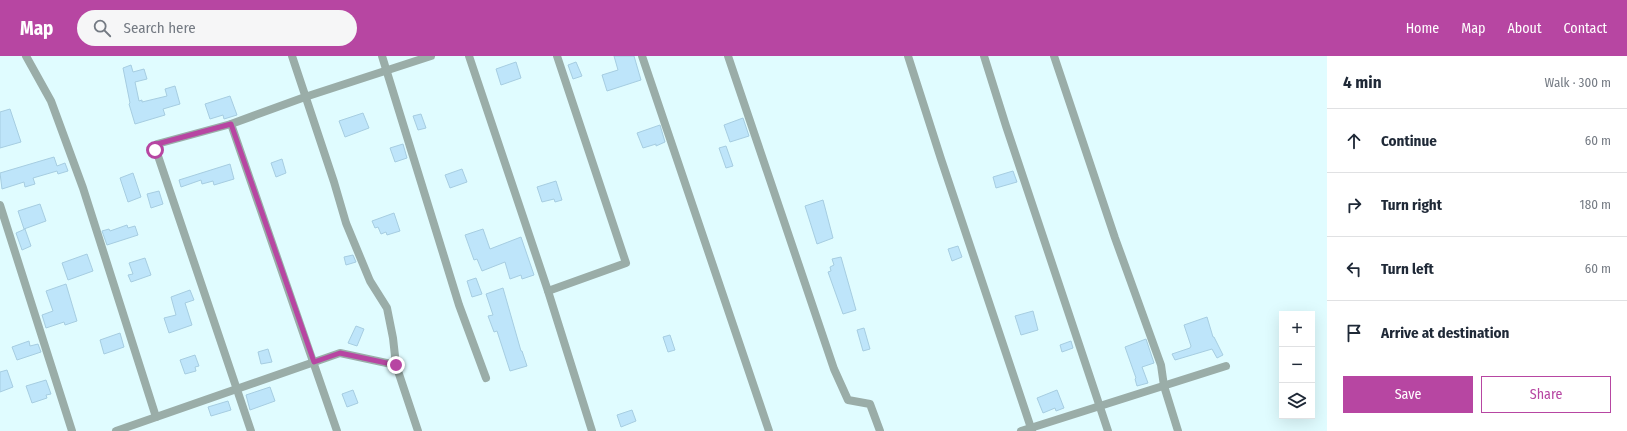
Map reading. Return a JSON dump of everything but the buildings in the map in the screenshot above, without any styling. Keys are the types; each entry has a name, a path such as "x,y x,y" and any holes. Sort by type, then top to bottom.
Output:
{"street":[{"path":"26,56 51,100 80,181 156,417"},
{"path":"292,56 346,223 370,281 387,308 393,338 396,365 418,431"},
{"path":"382,56 459,305 486,378"},
{"path":"251,431 155,150 157,144 231,124 305,97 387,72 431,56"},
{"path":"469,56 548,291 592,431"},
{"path":"548,291 626,263 556,56"},
{"path":"642,56 769,431"},
{"path":"728,56 834,369 848,400 870,404 880,431"},
{"path":"908,56 1031,429"},
{"path":"984,56 1006,126 1101,406 1108,431"},
{"path":"1054,56 1115,238 1161,365 1164,386 1178,431"},
{"path":"231,124 337,431"},
{"path":"0,205 72,431"},
{"path":"116,431 340,353 396,365"},
{"path":"1021,431 1226,366"}],"route":[{"path":"155,150 157,144 231,124 314,362 340,353 396,365"}]}
